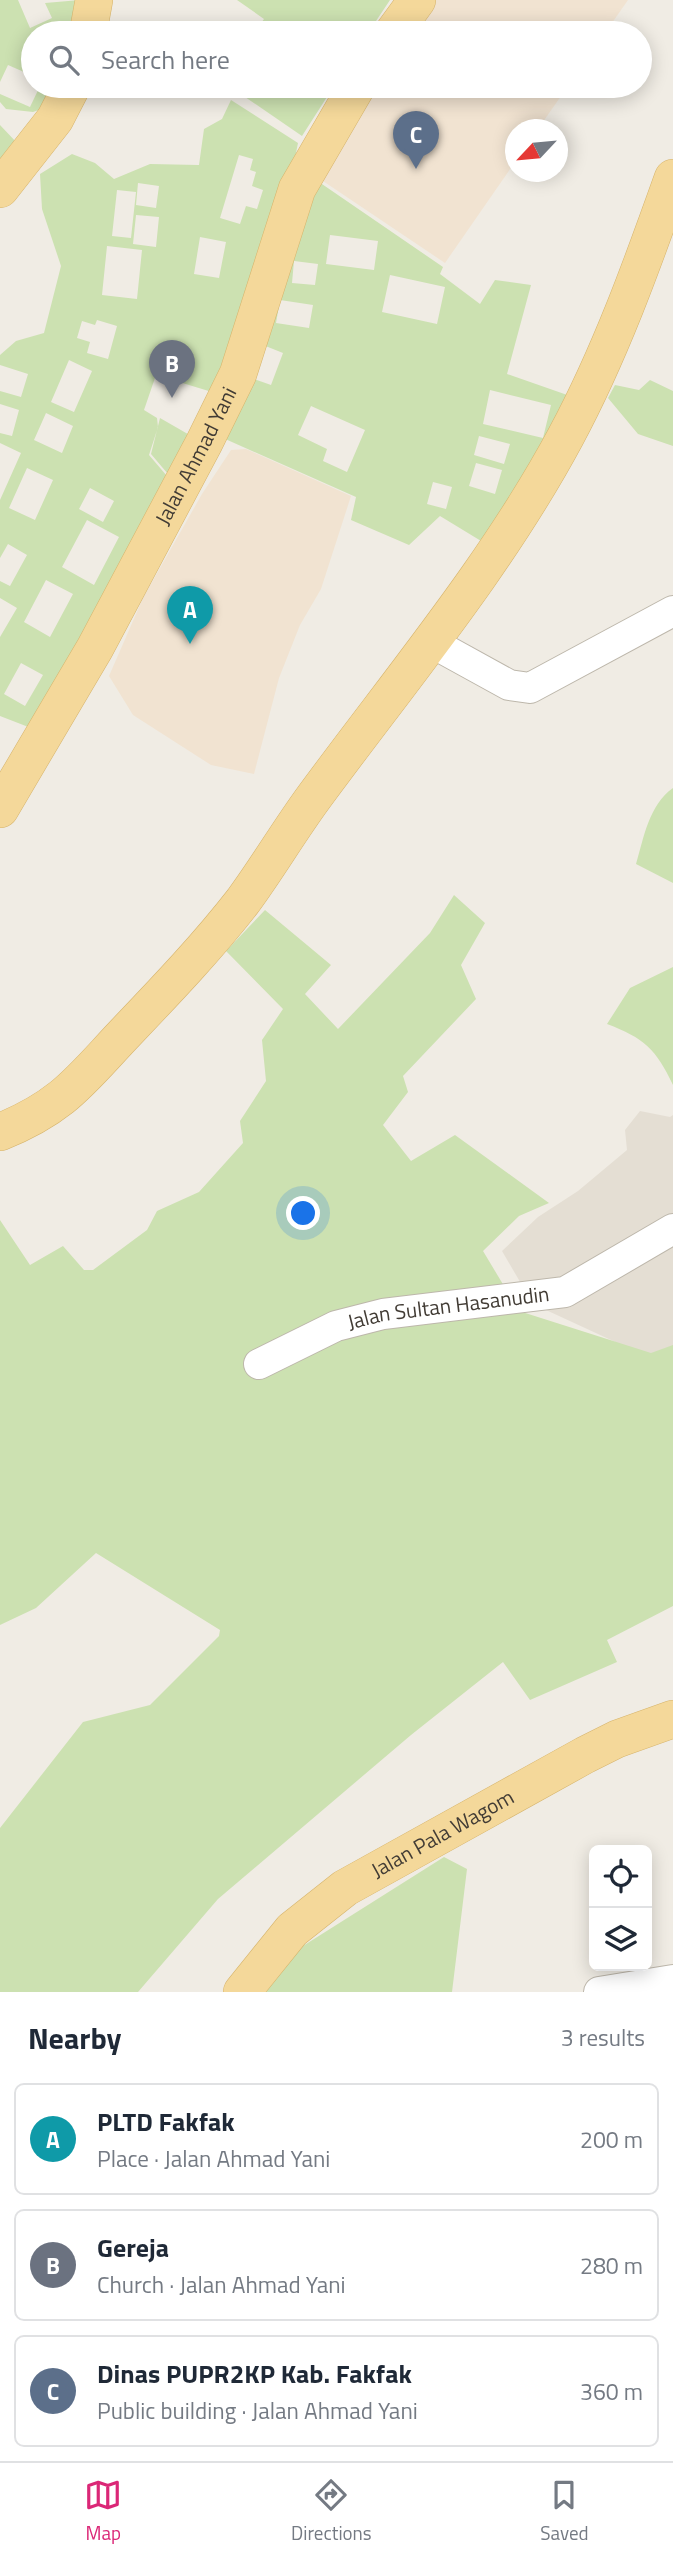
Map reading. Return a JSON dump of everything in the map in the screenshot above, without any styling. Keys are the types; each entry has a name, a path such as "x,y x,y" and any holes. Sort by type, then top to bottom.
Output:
{"main road":[{"path":"90,21 94,0"},
{"path":"402,21 417,0"},
{"path":"0,189 55,119 66,98"},
{"name":"Jalan Ahmad Yani","path":"0,809 95,648 210,431 238,374 297,189 350,98"},
{"path":"0,1132 29,1120 66,1097 197,956 243,901 312,799 537,489 568,434 629,295 673,177"},
{"name":"Jalan Pala Wagom","path":"242,1992 292,1930 345,1888 595,1749 673,1720"}],"street":[{"path":"429,641 509,685 530,688 673,611"},
{"name":"Jalan Sultan Hasanudin","path":"259,1364 336,1326 383,1314 565,1292 673,1229"},
{"path":"599,1992 673,1980"}],"shaded area":[{"path":"435,0 628,0 613,21 421,21"},
{"path":"370,98 560,98 545,119 505,119 505,176 445,263 317,177"},
{"path":"246,449 351,496 321,589 300,625 279,678 254,774 211,765 133,715 109,676 143,598 202,494 231,450"},
{"path":"640,1111 670,1117 673,1115 673,1358 663,1364 533,1304 502,1251 538,1217 578,1191 627,1150 625,1130"}],"green space":[{"path":"0,0 18,0 27,21 21,21 21,71 8,65 0,82"},
{"path":"80,0 76,21 45,21 52,18 45,3"},
{"path":"237,0 390,0 376,21 263,21 264,19"},
{"path":"0,94 30,107 34,98 54,98 50,106 33,112 6,109 0,102"},
{"path":"247,98 326,98 302,136"},
{"path":"231,100 298,143 295,158 251,289 212,392 156,375 144,410 157,418 158,427 149,455 173,483 31,728 0,716 0,637 17,608 0,598 0,581 10,586 27,555 8,544 0,558 0,500 21,453 0,443 0,433 12,436 19,410 0,404 0,391 21,397 28,374 0,365 0,355 16,341 44,333 61,266 42,209 40,174 72,154 95,163 114,179 150,164 199,165 204,129 222,119","holes":["239,155 253,159 250,170 256,172 252,186 263,190 257,209 246,206 240,224 220,218","138,183 159,186 156,208 136,205","117,190 136,192 131,238 112,236","136,215 159,217 156,247 133,244","200,237 226,242 219,278 194,274","107,246 142,250 137,299 102,295","97,320 117,326 108,359 87,353 90,342 77,338 82,321 95,325","69,360 92,371 74,412 51,402","46,413 73,426 62,453 34,440","27,468 53,480 35,520 9,508","90,488 114,501 103,522 79,509","87,520 119,537 94,585 62,567","46,580 73,594 50,637 24,622","21,663 43,675 25,706 4,694"]},
{"path":"0,125 18,144 0,164"},
{"path":"319,182 443,267 440,274 480,304 495,280 531,285 507,374 573,397 486,544 440,516 409,545 351,520 356,497 223,438","holes":["330,235 378,241 374,270 326,264","294,261 318,264 315,285 292,283","390,275 445,287 437,324 382,312","280,300 313,305 309,328 276,323","263,345 283,353 271,385 251,378","490,390 551,405 543,438 483,424","311,406 365,430 347,472 323,461 327,449 298,435","479,436 510,444 504,464 474,455","476,463 502,470 495,494 469,486","433,482 452,487 446,509 427,504"]},
{"path":"650,380 673,391 673,446 638,434 608,398 615,385 639,390"},
{"path":"160,418 193,437 173,480 151,454"},
{"path":"673,788 673,883 636,864 653,812"},
{"path":"454,895 485,923 461,965 476,999 403,1076 408,1092 383,1125 411,1161 455,1135 549,1203 519,1216 483,1251 519,1311 651,1353 673,1345 673,1606 607,1640 617,1662 530,1700 503,1662 411,1735 218,1899 138,1992 0,1992 0,1828 83,1722 150,1705 219,1636 220,1630 96,1553 36,1608 0,1625 0,1220 30,1265 63,1246 84,1270 93,1270 147,1230 157,1211 199,1192 243,1143 240,1121 266,1081 262,1040 283,1009 226,951 265,910 331,965 305,994 338,1029 430,933"},
{"path":"673,967 673,1085 661,1062 647,1046 631,1034 607,1024 630,988"},
{"path":"444,1857 467,1869 452,1992 266,1992 295,1951"}],"place":[{"name":"Dinas PUPR2KP Kab. Fakfak","path":"416,169"},
{"name":"Gereja","path":"172,398"},
{"name":"PLTD Fakfak","path":"190,644"}]}
